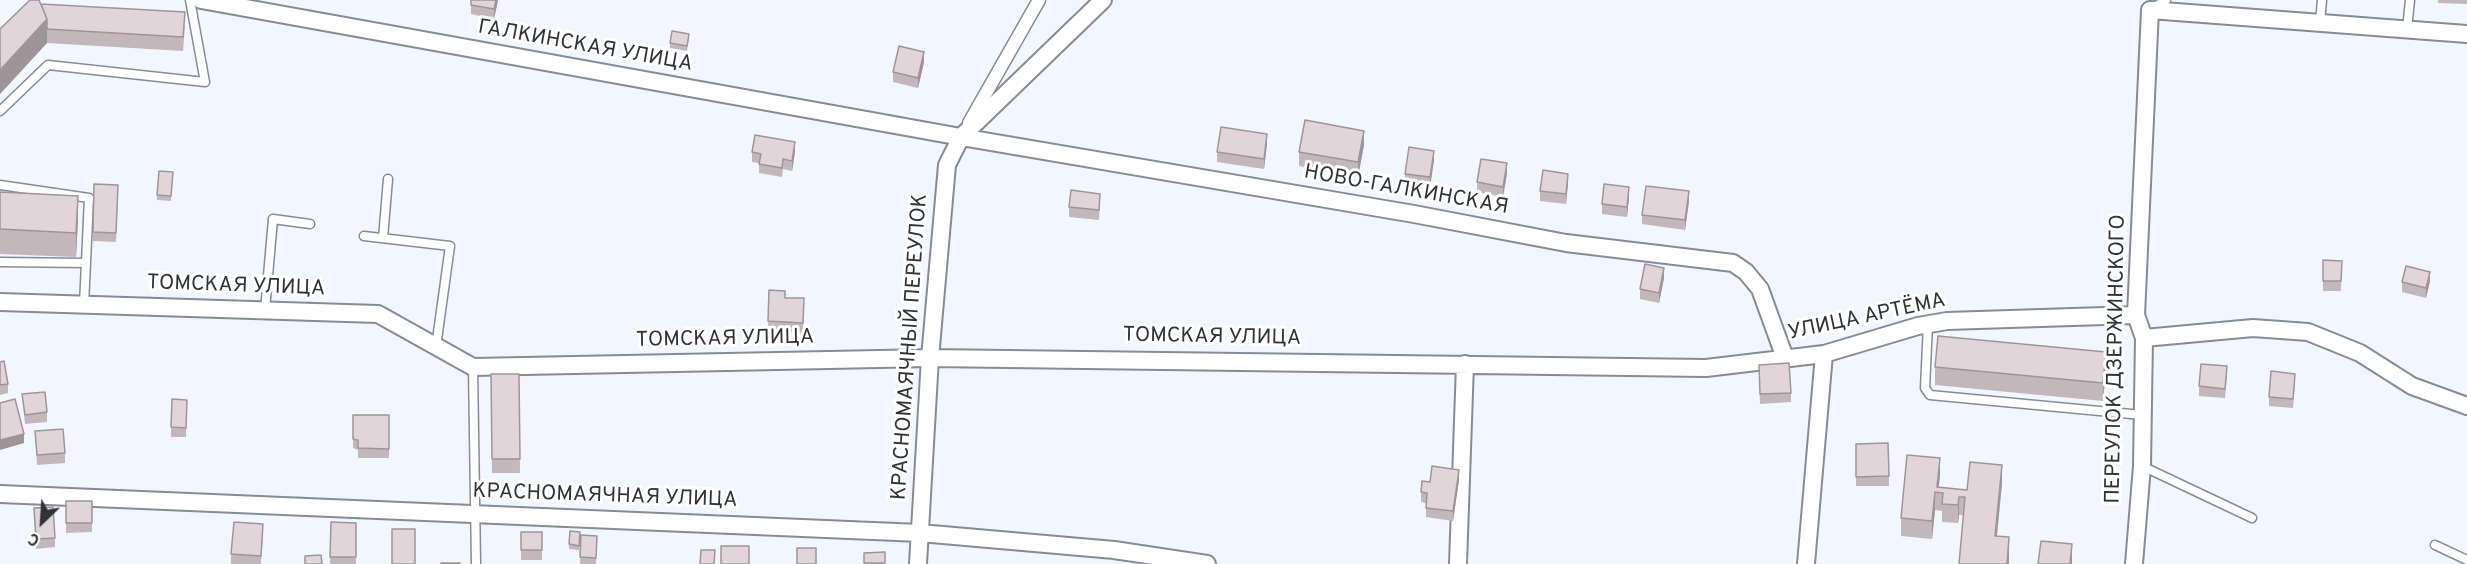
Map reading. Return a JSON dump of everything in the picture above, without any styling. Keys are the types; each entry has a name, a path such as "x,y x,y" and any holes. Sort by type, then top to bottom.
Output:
{"street":[{"name":"ГАЛКИНСКАЯ УЛИЦА","path":"201,0 961,137"},
{"path":"961,137 1039,0"},
{"name":"КРАСНОМАЯЧНЫЙ ПЕРЕУЛОК","path":"918,564 930,358 947,165 961,137 1103,0"},
{"path":"2147,5 2467,34"},
{"name":"ПЕРЕУЛОК ДЗЕРЖИНСКОГО","path":"2134,564 2142,466 2144,338 2136,315 2147,5"},
{"name":"НОВО-ГАЛКИНСКАЯ","path":"961,137 1414,214 1566,243 1733,263 1746,272 1760,289 1785,358"},
{"name":"ТОМСКАЯ УЛИЦА","path":"0,302 378,314 473,368 930,358 1465,364"},
{"name":"УЛИЦА АРТЁМА","path":"1465,364 1706,368 1824,354 1928,324 1947,321 2136,315"},
{"path":"2144,338 2253,328 2308,332 2360,353 2412,386 2467,406"},
{"path":"1806,564 1824,354"},
{"path":"1458,564 1465,364"},
{"name":"КРАСНОМАЯЧНАЯ УЛИЦА","path":"0,494 476,516 741,524 920,533 1114,550 1207,564"}],"lane":[{"path":"0,111 48,65 205,82 190,0"},
{"path":"2147,5 2166,0"},
{"path":"2320,22 2322,0"},
{"path":"2407,29 2410,0"},
{"path":"383,238 388,179"},
{"path":"0,185 89,198 84,305"},
{"path":"264,310 273,219 310,224"},
{"path":"364,236 450,246 436,346"},
{"path":"0,262 86,263"},
{"path":"1928,324 1925,388 1930,395 2142,415"},
{"path":"473,368 476,564"},
{"path":"2142,466 2252,518"},
{"path":"2435,544 2467,560"}],"building":[{"path":"30,0 39,0 47,19 0,70 0,29"},
{"path":"471,0 496,0 494,9 471,5"},
{"path":"41,4 185,12 183,37 47,29 47,19"},
{"path":"672,31 689,34 687,46 670,43"},
{"path":"899,46 924,52 918,78 893,72"},
{"path":"1305,120 1364,131 1358,162 1299,152"},
{"path":"1221,127 1267,134 1264,159 1217,152"},
{"path":"755,135 795,142 792,161 783,159 782,168 759,164 761,154 752,152"},
{"path":"1409,147 1434,151 1430,177 1405,174"},
{"path":"1481,159 1507,163 1503,187 1477,182"},
{"path":"1543,170 1568,174 1566,194 1540,191"},
{"path":"159,171 173,172 171,196 157,195"},
{"path":"94,184 118,185 116,233 93,232"},
{"path":"1604,184 1629,187 1627,207 1602,204"},
{"path":"1646,186 1689,191 1685,220 1642,215"},
{"path":"1071,190 1100,194 1099,210 1069,207"},
{"path":"0,192 78,196 76,233 0,229"},
{"path":"2323,260 2342,261 2341,281 2323,281"},
{"path":"1645,264 1664,268 1659,293 1640,289"},
{"path":"2406,266 2430,272 2426,288 2402,282"},
{"path":"769,290 785,291 785,298 804,298 803,323 768,321"},
{"path":"1938,336 2106,352 2103,383 1935,367"},
{"path":"4,361 8,384 0,385 0,362"},
{"path":"1789,363 1791,393 1760,394 1759,365"},
{"path":"2201,364 2227,366 2225,389 2199,386"},
{"path":"2271,371 2295,374 2293,399 2269,397"},
{"path":"491,374 519,374 520,459 492,459"},
{"path":"45,392 47,412 25,415 22,394"},
{"path":"15,399 24,434 0,440 0,403"},
{"path":"172,399 187,400 186,428 171,427"},
{"path":"353,415 389,415 389,449 358,448 358,440 353,439"},
{"path":"63,429 65,453 37,455 35,431"},
{"path":"1888,443 1889,476 1856,477 1856,444"},
{"path":"1907,455 1940,458 1937,487 1967,490 1970,462 2002,465 1995,536 2009,537 2007,564 1959,564 1965,497 1959,497 1958,505 1942,504 1943,493 1935,492 1932,521 1901,518"},
{"path":"1432,466 1459,470 1453,511 1426,508 1427,493 1421,492 1422,481 1430,482"},
{"path":"66,501 92,501 92,523 66,523"},
{"path":"53,507 55,538 36,539 34,508"},
{"path":"234,522 263,524 261,556 231,554"},
{"path":"331,522 356,523 356,557 330,557"},
{"path":"392,529 415,529 415,564 392,564"},
{"path":"570,531 580,532 579,546 569,544"},
{"path":"521,532 542,532 542,550 521,550"},
{"path":"581,535 597,536 596,558 580,557"},
{"path":"2041,541 2072,544 2070,564 2038,564"},
{"path":"721,546 749,546 749,564 721,564"},
{"path":"797,548 816,548 816,564 797,564"},
{"path":"701,550 715,550 714,564 700,564"},
{"path":"885,552 885,563 864,563 864,553"},
{"path":"321,555 322,564 305,564 305,556"}]}
